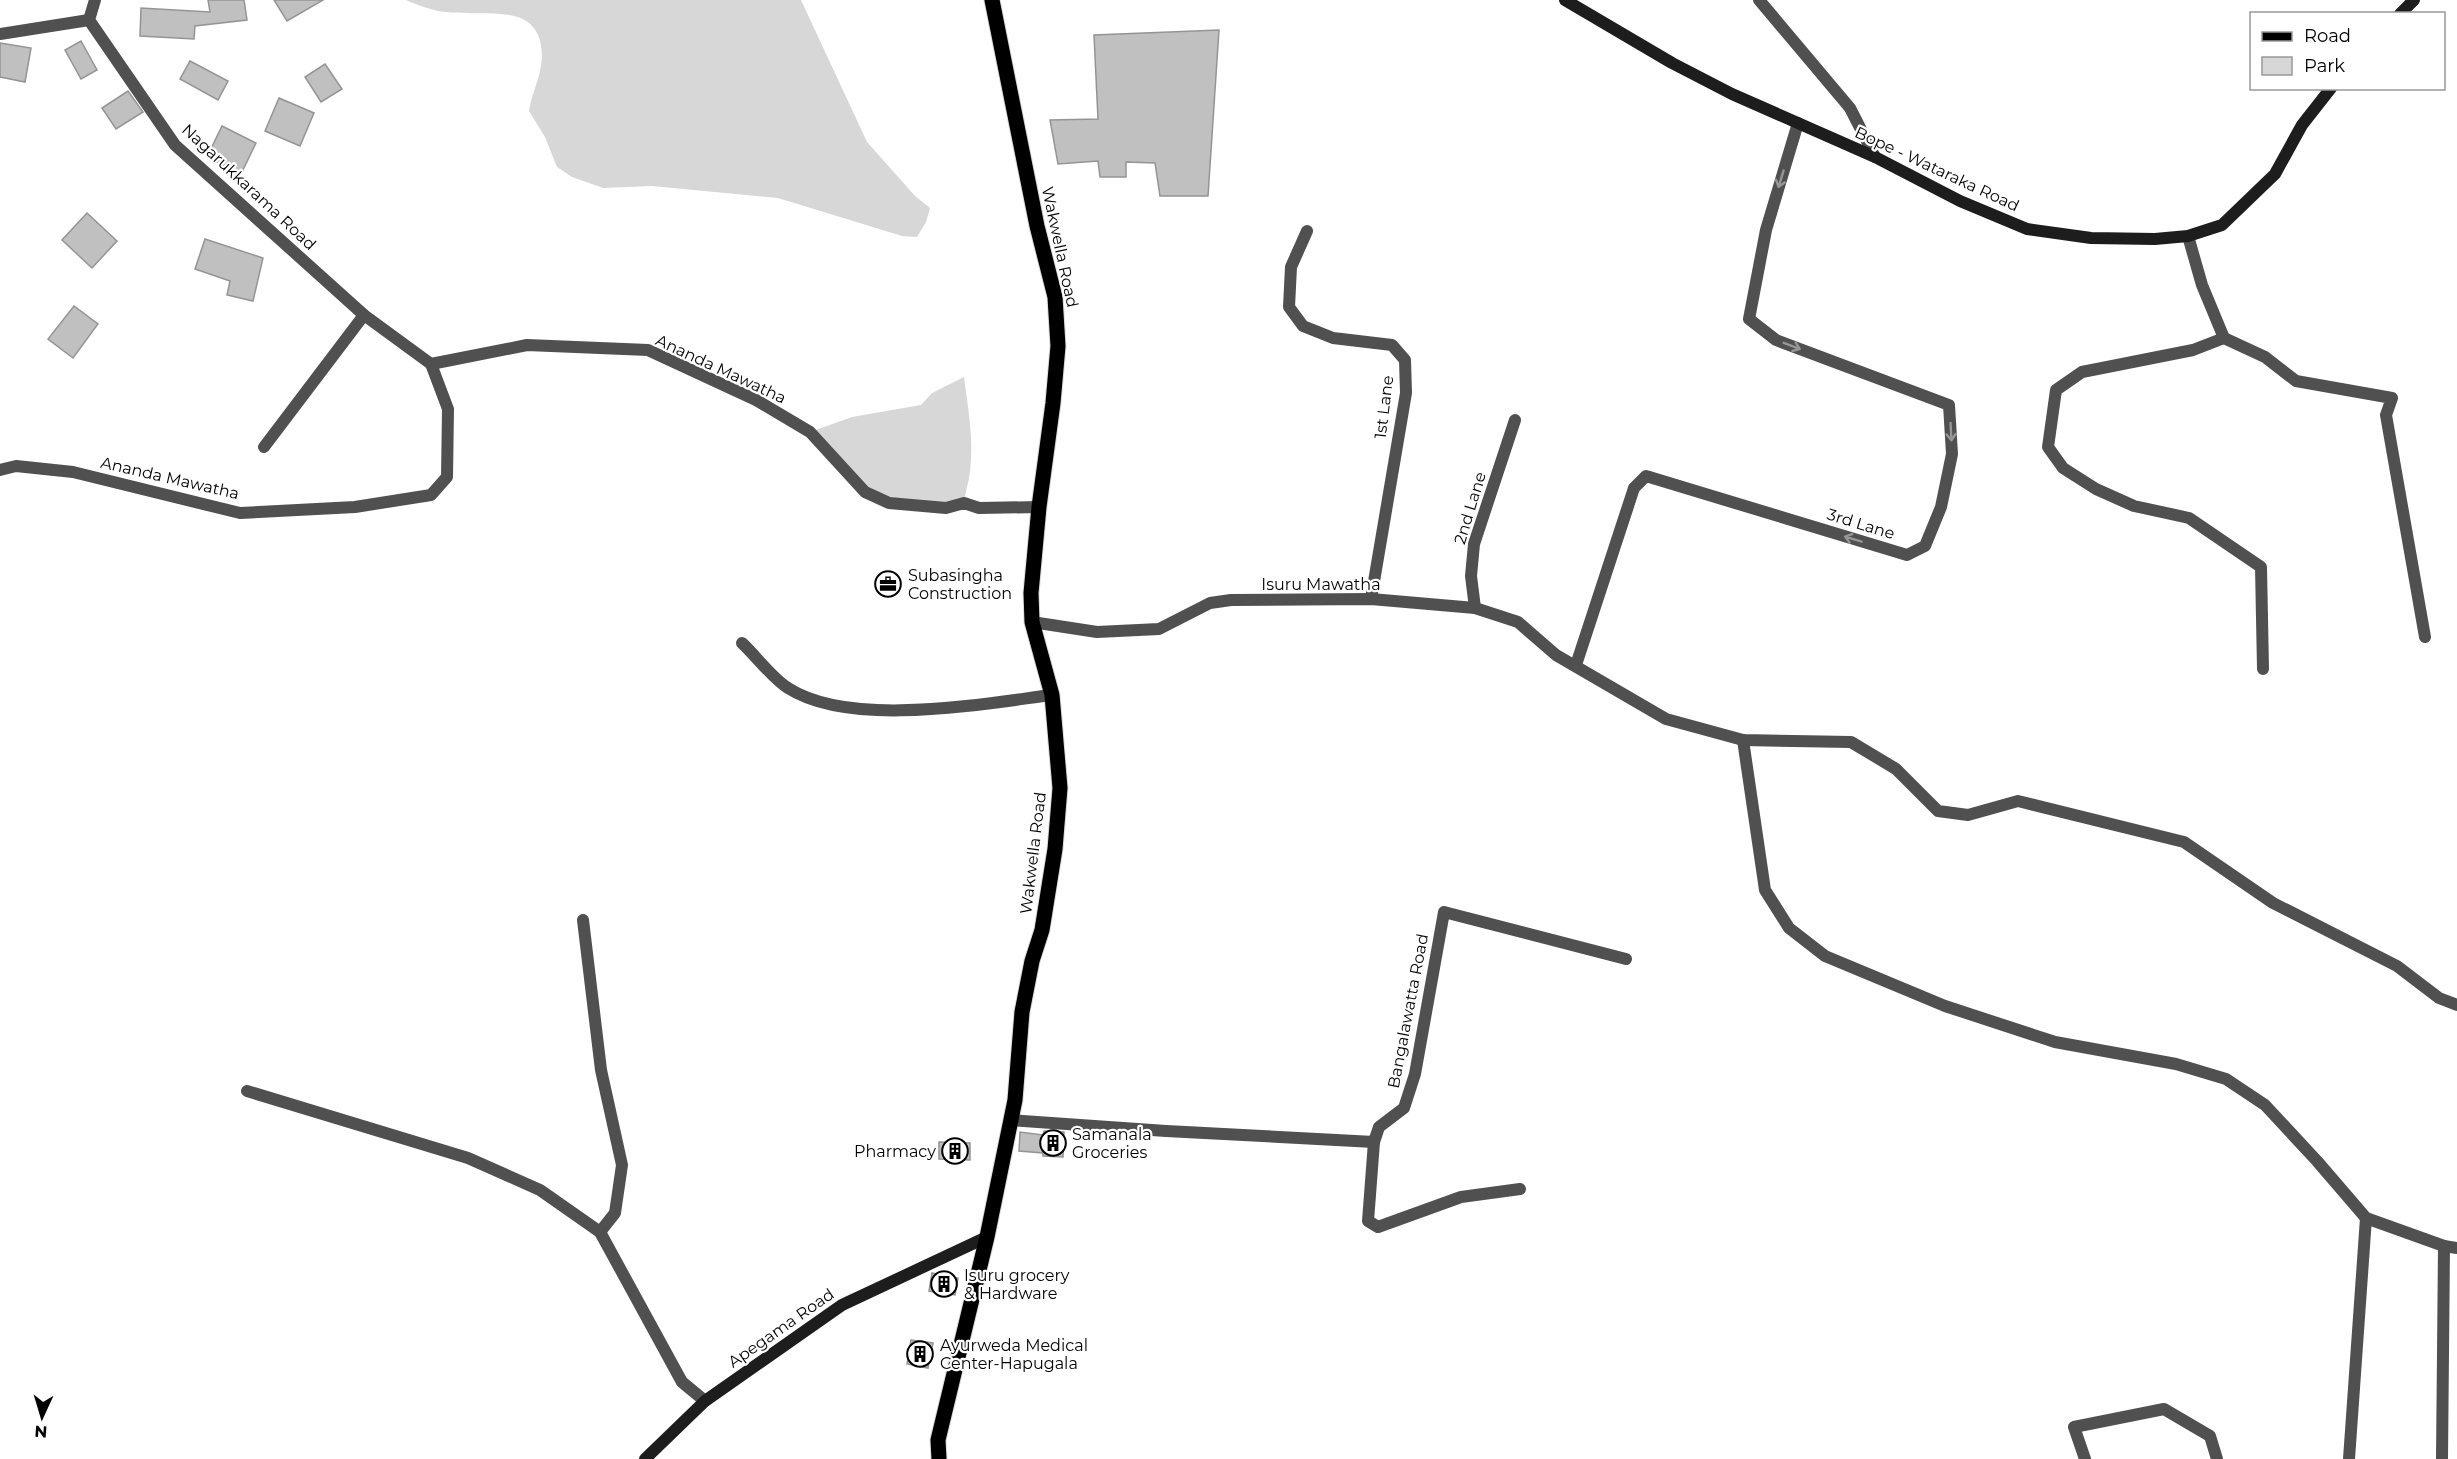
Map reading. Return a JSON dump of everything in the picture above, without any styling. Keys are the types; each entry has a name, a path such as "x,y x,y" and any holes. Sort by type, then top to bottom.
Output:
{"main road":[{"name":"Wakwella Road","path":"939,1459 938,1440 987,1237 1015,1100 1022,1012 1032,961 1042,930 1055,849 1060,789 1052,696 1032,622 1031,594 1058,346 1055,297 1036,226 992,0"}],"street":[{"path":"0,34 89,20 95,0"},
{"name":"Bope - Wataraka Road","path":"1565,0 1672,63 1732,94 1875,157 1960,201 2026,229 2091,238 2155,239 2188,236 2222,225 2275,174 2302,125 2329,90"},
{"path":"1759,0 1850,108 1875,157"},
{"path":"2402,12 2414,0"},
{"name":"Nagarukkarama Road","path":"89,20 175,145 364,315 430,364"},
{"name":"3rd Lane","path":"1576,665 1634,488 1646,476 1907,555 1925,546 1941,507 1952,454 1949,405 1776,340 1749,319 1766,231 1798,123"},
{"name":"1st Lane","path":"1307,231 1291,267 1289,307 1303,326 1333,338 1392,345 1405,360 1406,393 1371,600"},
{"path":"2188,236 2202,285 2224,338 2265,357 2296,381 2392,398 2386,415 2425,637"},
{"path":"264,447 364,315"},
{"path":"2224,338 2193,350 2082,372 2056,390 2048,447 2063,468 2096,489 2134,506 2189,518 2261,567 2263,669"},
{"name":"Ananda Mawatha","path":"0,470 16,466 73,472 240,513 355,507 431,495 447,477 448,409 430,364 527,345 648,350 756,400 810,432 865,492 889,503 946,508 964,503 979,508 1039,507"},
{"name":"2nd Lane","path":"1474,608 1471,576 1474,544 1515,420"},
{"name":"Isuru Mawatha","path":"1032,622 1097,632 1160,629 1210,603 1231,600 1371,600 1474,608 1518,622 1556,655 1666,719 1743,740 1851,742 1896,769 1938,811 1968,814 2018,801 2184,842 2273,903 2397,966 2439,998 2457,1005"},
{"path":"742,643 788,688 824,703 862,709 931,710 1052,696"},
{"path":"1743,740 1765,890 1789,928 1825,956 1945,1006 2055,1042 2176,1064 2226,1078 2265,1106 2366,1218 2451,1247 2442,1459"},
{"name":"Bangalawatta Road","path":"1374,1142 1379,1127 1404,1108 1415,1074 1444,912 1626,959"},
{"path":"583,920 601,1070 622,1165 615,1214 600,1232"},
{"path":"247,1091 468,1158 540,1190 600,1232 682,1382 705,1401"},
{"path":"1010,1120 1374,1142 1368,1221 1378,1227 1461,1197 1520,1190"},
{"path":"2349,1459 2366,1218"},
{"name":"Apegama Road","path":"645,1459 705,1401 842,1305 987,1237"},
{"path":"2085,1459 2074,1427 2164,1409 2210,1436 2217,1459"}],"green space":[{"path":"406,0 801,0 867,142 915,196 930,208 926,222 917,237 902,236 778,198 652,186 603,188 572,177 557,167 545,137 529,111 542,57 540,39 533,27 522,19 509,15 441,11 425,8"},
{"path":"964,377 970,424 971,459 964,503 889,503 865,492 810,432 852,417 921,405 932,393"}],"building":[{"path":"208,0 244,0 247,20 195,26 194,39 140,36 141,8 210,12"},
{"path":"274,0 323,0 287,21"},
{"path":"1219,30 1208,196 1160,196 1155,163 1126,162 1126,177 1100,177 1098,161 1058,164 1050,120 1098,119 1094,35"},
{"path":"81,41 97,70 81,79 65,50"},
{"path":"0,43 31,48 25,82 0,77"},
{"path":"190,61 228,81 218,100 180,79"},
{"path":"325,64 342,89 321,102 305,77"},
{"path":"128,91 143,112 116,129 102,108"},
{"path":"279,98 314,113 300,146 265,131"},
{"path":"222,126 256,143 241,174 207,157"},
{"path":"87,213 117,241 92,268 62,240"},
{"path":"205,239 263,258 253,301 227,295 230,281 195,269"},
{"path":"74,306 98,324 73,358 48,339"},
{"path":"1044,1131 1064,1132 1063,1157 1019,1151 1020,1132 1043,1135"},
{"name":"Pharmacy","path":"939,1142 970,1143 970,1160 939,1159"},
{"name":"Isuru grocery & Hardware","path":"932,1273 958,1278 955,1295 929,1291"},
{"name":"Ayurweda Medical Center-Hapugala","path":"911,1340 933,1343 928,1368 907,1364"}],"place":[{"name":"Subasingha Construction","path":"888,584"},
{"name":"Samanala Groceries","path":"1053,1143"},
{"name":"Pharmacy","path":"955,1151"},
{"name":"Isuru grocery & Hardware","path":"944,1284"},
{"name":"Ayurweda Medical Center-Hapugala","path":"920,1354"}]}
